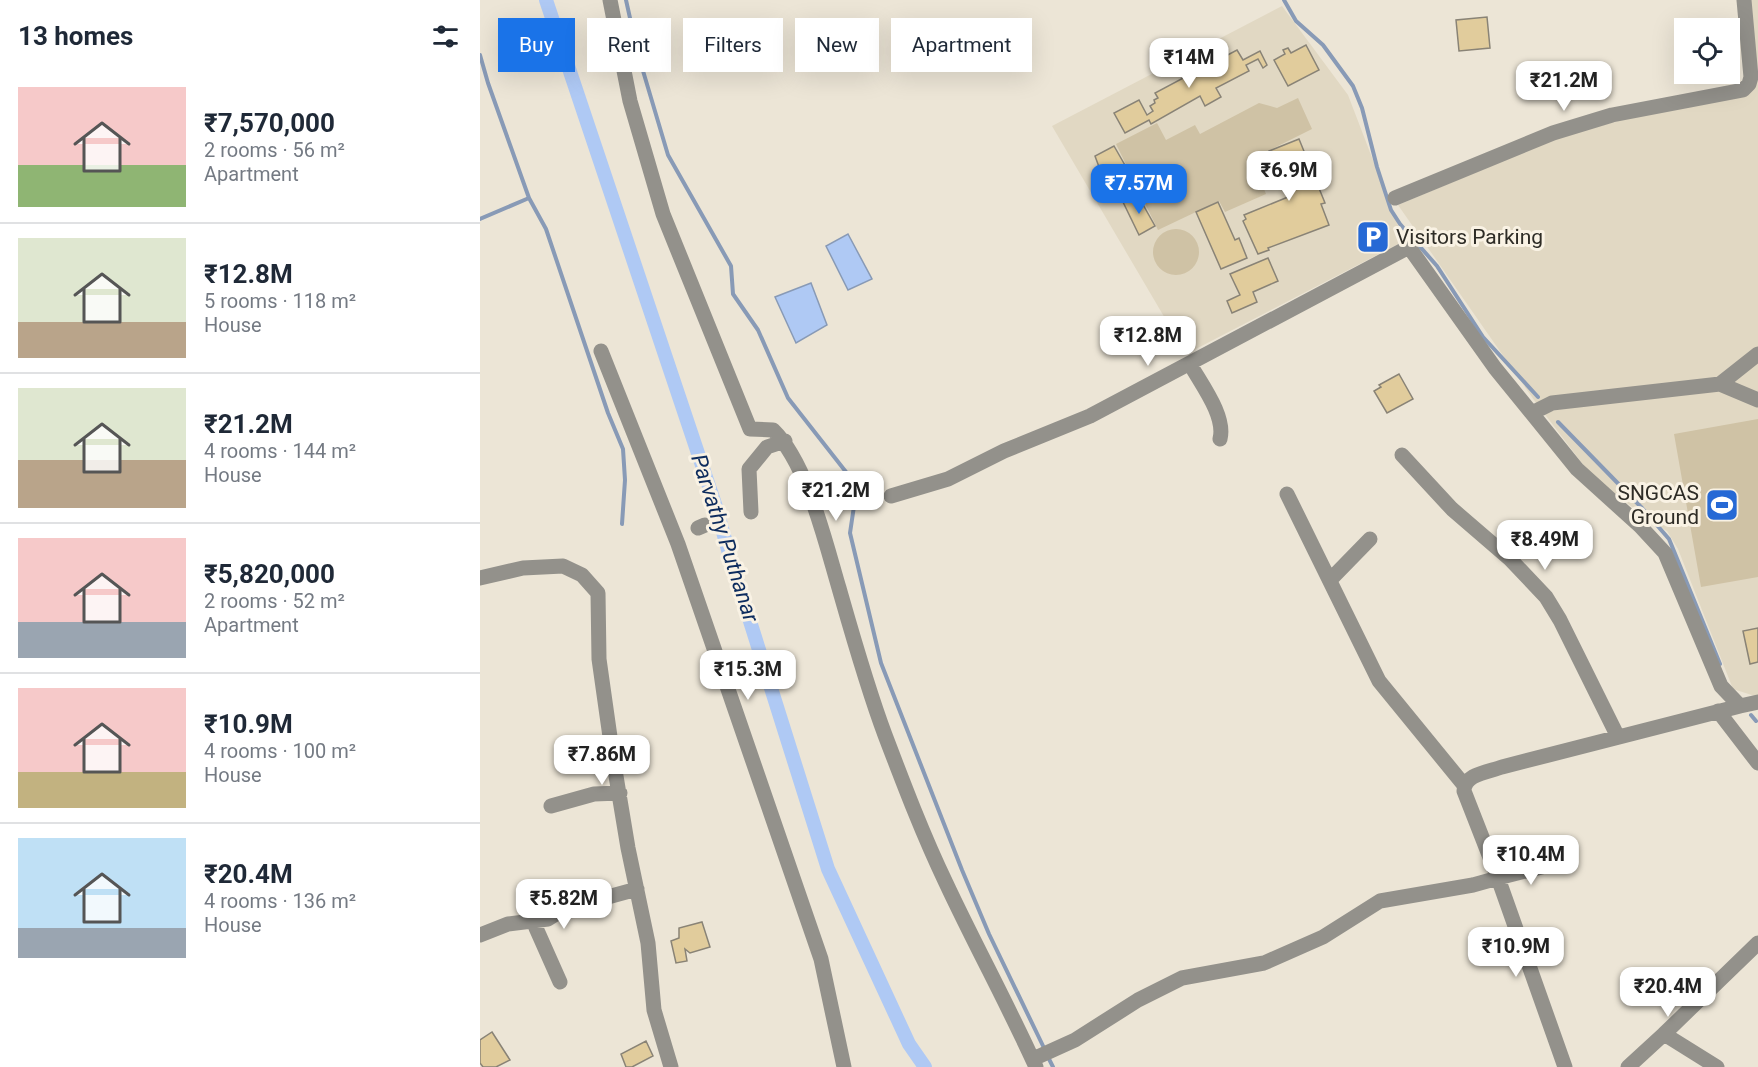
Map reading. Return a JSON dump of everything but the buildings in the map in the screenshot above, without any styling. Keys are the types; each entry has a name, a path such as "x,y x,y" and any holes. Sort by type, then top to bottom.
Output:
{"street":[{"path":"610,0 630,100 663,214 750,429 773,430 785,441 801,472 825,540 852,635 889,745 946,882 1011,1010 1035,1063 1138,1000 1182,978 1264,963 1323,937 1380,901 1473,885 1557,863"},
{"path":"1395,198 1553,133 1612,116 1743,90 1749,84 1751,77 1744,0"},
{"path":"891,496 948,479 1004,451 1090,416 1409,247 1495,368 1577,470 1640,526 1665,553 1721,686 1740,706"},
{"path":"601,351 678,544 820,958 844,1067"},
{"path":"1720,384 1758,354"},
{"path":"1190,364 1219,416 1222,427 1220,439"},
{"path":"1532,413 1552,404 1720,384 1758,400"},
{"path":"751,513 749,469 767,447 785,441"},
{"path":"1402,455 1452,508 1510,559 1546,597 1560,620 1618,737"},
{"path":"1287,494 1379,681 1464,785 1464,791 1498,878 1565,1067"},
{"path":"1330,580 1370,539"},
{"path":"480,578 523,568 564,566 582,575 598,593 599,659 620,793 648,943 654,1010 671,1067"},
{"path":"1464,785 1470,778 1502,767 1758,702"},
{"path":"1718,711 1758,763"},
{"path":"551,806 594,794 620,793"},
{"path":"480,935 508,924 548,919 564,909 637,889"},
{"path":"534,920 560,982"},
{"path":"1628,1067 1647,1052 1758,943"},
{"path":"1664,1034 1718,1067"}],"shaded area":[{"path":"1747,0 1758,0 1758,697 1733,689 1678,549 1667,531 1650,521 1591,475 1534,400 1398,205 1557,138 1621,120 1747,91"},
{"path":"1282,6 1348,95 1404,241 1186,354 1052,126"},
{"path":"1298,98 1312,129 1252,159 1266,194 1225,212 1219,201 1158,230 1116,144 1157,123 1166,140 1195,125 1200,134 1259,103 1277,108"},
{"path":"1176,229 1192,236 1199,252 1192,268 1176,275 1160,268 1153,252 1160,236"},
{"name":"SNGCAS Ground","path":"1758,419 1758,577 1701,587 1674,434"}],"water":[{"path":"848,234 872,279 848,290 826,246"},
{"path":"811,283 827,325 796,343 775,297"}],"waterway":[{"name":"Parvathy Puthanar","path":"546,0 716,507 828,869 909,1044 925,1067"},
{"path":"626,0 638,54 668,155 731,266 733,294 758,330 788,398 857,486 850,533 881,663 989,934 1045,1050"},
{"path":"1284,0 1296,21 1323,45 1353,86 1362,108 1391,210 1400,224 1437,266 1483,337 1538,397"},
{"path":"480,55 529,198 480,219"},
{"path":"529,198 546,229 608,413 623,449 625,480 622,524"},
{"path":"1558,422 1669,539 1720,664"},
{"path":"1751,715 1756,721"},
{"path":"1048,1057 1053,1067"}],"place":[{"name":"Visitors Parking","path":"1373,237"},
{"name":"SNGCAS Ground","path":"1722,505"}]}
